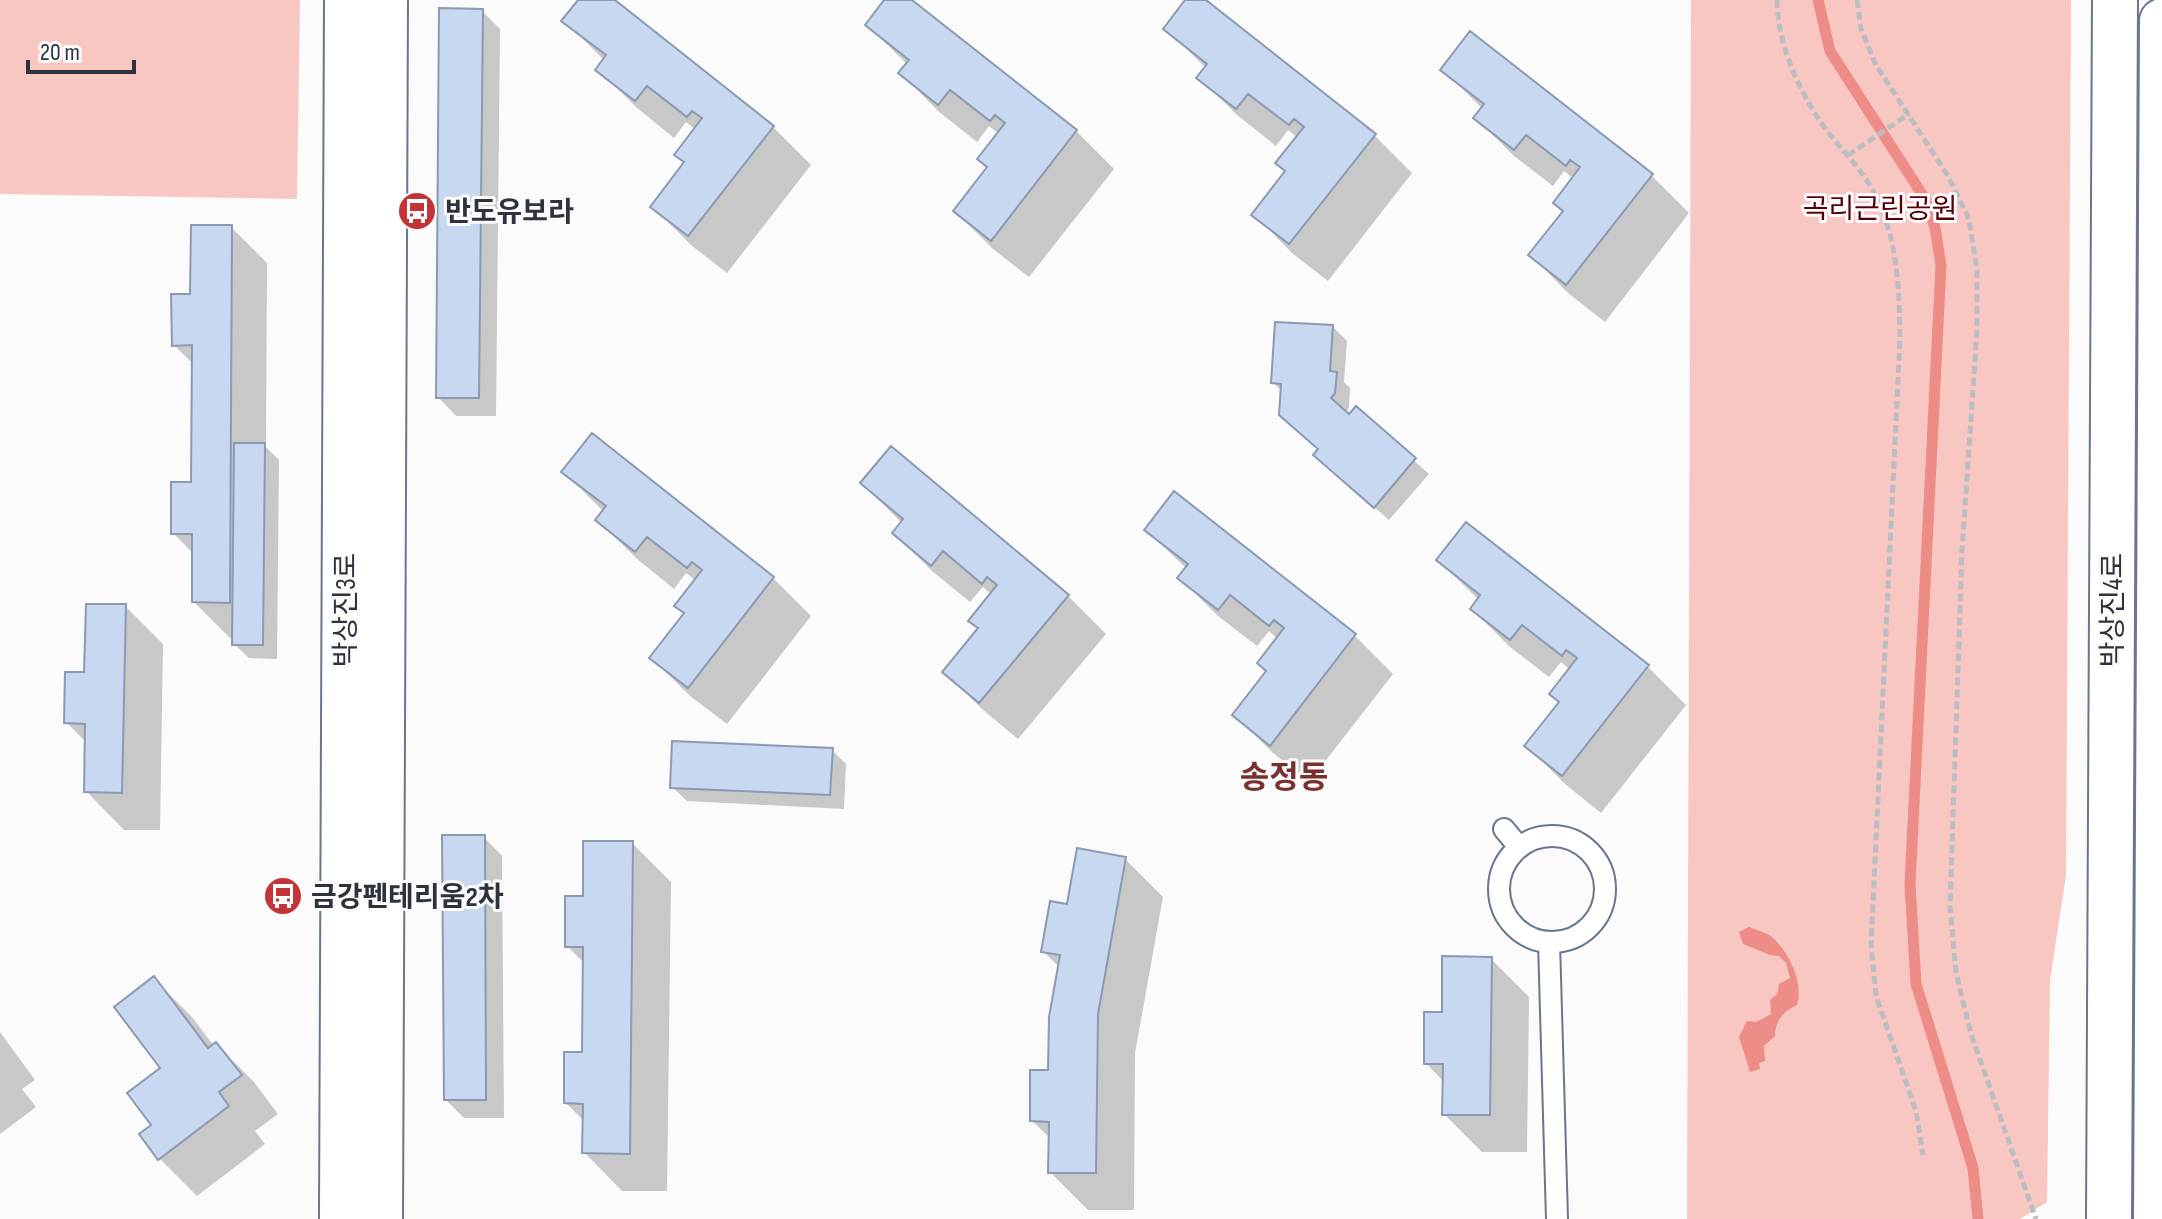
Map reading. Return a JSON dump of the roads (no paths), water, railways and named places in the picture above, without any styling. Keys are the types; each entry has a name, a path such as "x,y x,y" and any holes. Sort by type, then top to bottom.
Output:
{"street":[{"name":"박상진3로","path":"342,1219 347,0"},
{"name":"박상진3로","path":"380,1219 385,0"},
{"name":"박상진4로","path":"2109,1219 2115,0"},
{"name":"박상진4로","path":"2156,1219 2162,21"}],"lane":[{"path":"1504,829 1519,847"},
{"path":"1548,835 1564,836 1579,842 1600,865 1605,880 1605,896 1601,911 1579,935 1565,941 1549,942 1534,939 1509,919 1502,905 1501,873 1519,847 1548,835"},
{"path":"1549,942 1557,1219"}],"waterway":[{"path":"1818,0 1830,51 1927,202 1941,265 1910,884 1916,984 1973,1168 1978,1219"}],"place":[{"name":"반도유보라","path":"417,211"},
{"name":"금강펜테리움2차","path":"283,896"}],"district":[{"name":"송정동","path":"1284,777"}],"park label":[{"name":"곡리근린공원","path":"1880,208"}]}
